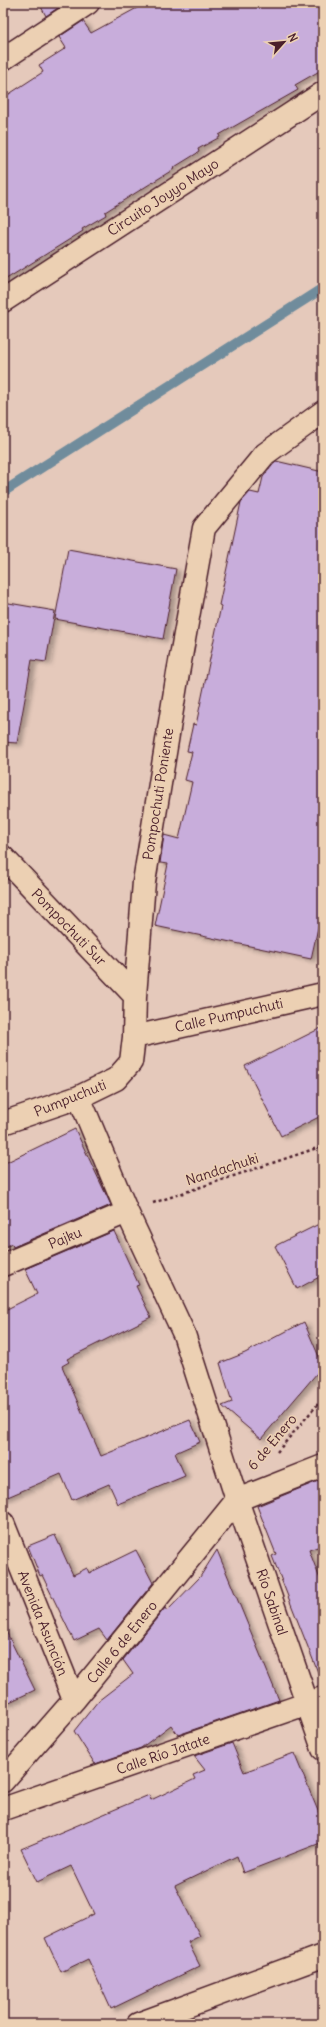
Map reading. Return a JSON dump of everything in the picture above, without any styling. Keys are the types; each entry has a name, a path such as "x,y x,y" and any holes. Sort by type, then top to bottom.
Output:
{"street":[{"path":"3,59 88,3"},
{"name":"Circuito Joyyo Mayo","path":"3,301 323,93"},
{"name":"Pompochuti Poniente","path":"131,1062 144,882 178,673 204,528 265,454 323,412"},
{"name":"Pompochuti Sur","path":"3,857 135,996"},
{"name":"Calle Pumpuchuti","path":"134,1037 323,994"},
{"name":"Pumpuchuti","path":"3,1123 79,1097 116,1079 131,1062"},
{"name":"Río Sabinal","path":"79,1097 127,1212 184,1334 237,1500 315,1701 323,1749"},
{"name":"Pajku","path":"3,1265 127,1212"},
{"path":"237,1500 323,1466"},
{"name":"Calle 6 de Enero","path":"3,1781 74,1700 237,1500"},
{"name":"Avenida Asunción","path":"3,1523 74,1700"},
{"name":"Calle Río Jatate","path":"3,1809 315,1701"},
{"path":"138,2024 323,1956"}],"path":[{"name":"Nandachuki","path":"127,1212 323,1146"},
{"name":"6 de Enero","path":"272,1458 323,1398"}],"building":[{"path":"39,3 65,3 46,16"},
{"path":"146,3 323,3 323,69 295,85 298,90 219,135 220,137 198,149 199,152 173,168 174,169 105,212 106,215 82,229 83,231 3,281 3,98 43,72 39,65 66,48 59,37 83,21 91,33"},
{"path":"276,461 323,472 323,905 311,959 155,926 168,864 160,863 164,835 179,839 192,782 185,780 192,752 187,751 193,724 196,725 241,502 250,492 259,494 263,477"},
{"path":"68,549 176,569 163,639 55,619"},
{"path":"3,602 55,611 46,662 32,660 17,743 3,742"},
{"path":"323,1027 323,1115 281,1136 245,1066"},
{"path":"75,1129 111,1205 13,1247 12,1244 3,1248 3,1164"},
{"path":"323,1222 323,1275 297,1289 275,1246"},
{"path":"114,1231 139,1285 136,1286 151,1317 67,1359 69,1362 62,1366 101,1456 190,1420 200,1442 175,1453 185,1476 118,1504 109,1484 72,1500 61,1474 3,1499 3,1311 37,1294 25,1269"},
{"path":"304,1322 323,1366 261,1439 222,1406 232,1402 220,1363 245,1353"},
{"path":"323,1479 323,1545 309,1550 323,1587 323,1680 321,1680 272,1556 276,1554 257,1506"},
{"path":"55,1535 73,1575 87,1568 89,1573 136,1550 153,1583 107,1640 99,1629 74,1641 42,1575 40,1576 28,1546"},
{"path":"217,1550 279,1700 178,1735 171,1725 141,1748 95,1764 74,1731 98,1701 133,1674 123,1660 165,1608 167,1611 200,1577"},
{"path":"3,1625 35,1690 3,1705"},
{"path":"232,1743 244,1772 294,1753 323,1823 323,1842 243,1873 237,1856 175,1886 200,1936 188,1942 200,1966 111,2009 88,1959 61,1972 45,1938 94,1914 71,1866 37,1882 21,1849 149,1795 151,1800 195,1779 193,1775 205,1770 194,1756"}],"waterway":[{"path":"3,492 323,288"}]}
